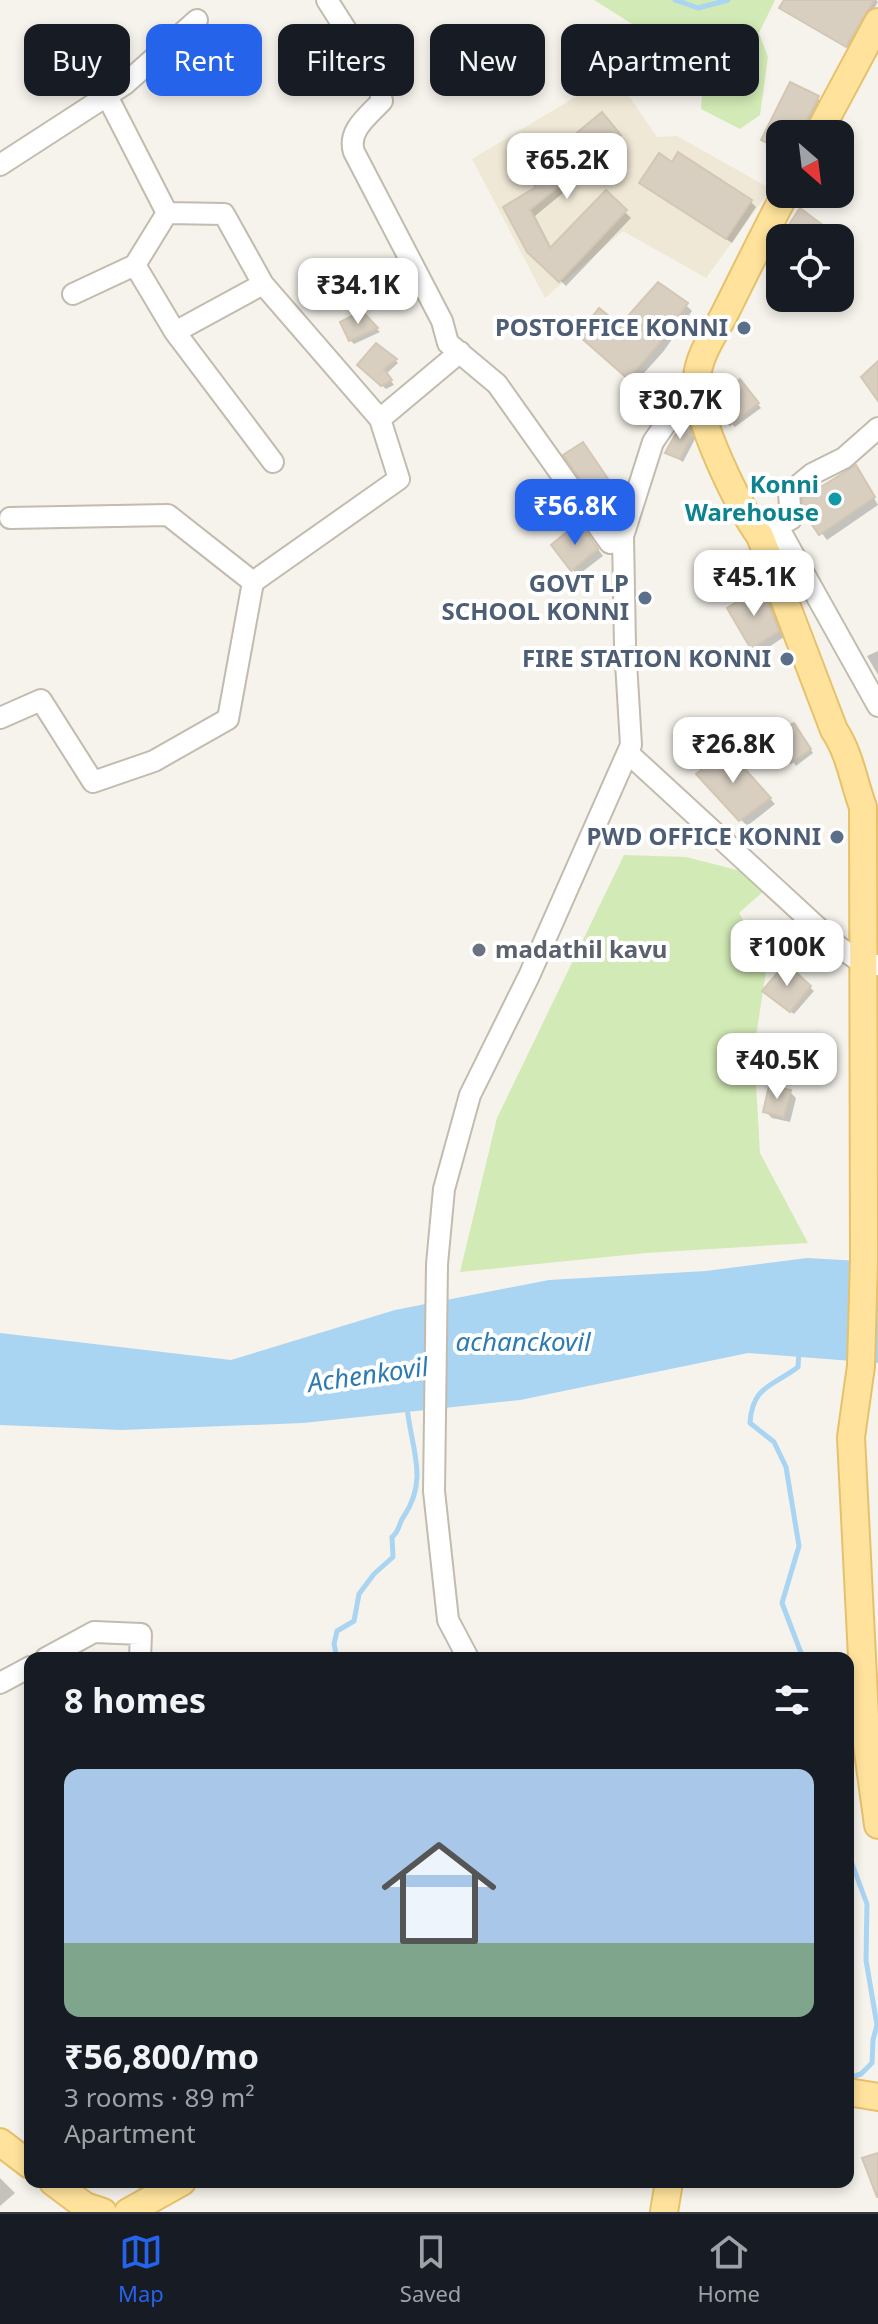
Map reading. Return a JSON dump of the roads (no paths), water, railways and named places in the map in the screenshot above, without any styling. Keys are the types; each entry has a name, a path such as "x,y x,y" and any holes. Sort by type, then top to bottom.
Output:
{"main road":[{"path":"826,120 878,22"},
{"path":"778,208 706,350 697,378 702,413 748,520 769,532 834,730 847,751 852,778 863,807 871,965 869,1097 861,1366 851,1437 866,1737 878,1825"},
{"path":"854,2093 878,2097"},
{"path":"0,2142 24,2160"},
{"path":"61,2188 85,2206 103,2212"},
{"path":"128,2212 171,2188"},
{"path":"664,2212 668,2188"}],"street":[{"path":"327,0 378,80 382,101 355,132 351,141 354,152 442,321 448,343 497,384 610,543"},
{"path":"130,80 197,20"},
{"path":"0,165 107,96 167,213"},
{"path":"73,294 135,265 167,213"},
{"path":"0,718 41,700 93,782 154,761 228,719 253,582 399,479 380,419 263,284 224,214 167,213"},
{"path":"135,265 175,332 273,462"},
{"path":"175,332 263,284"},
{"path":"380,419 460,352"},
{"path":"465,1652 448,1620 434,1491 437,1264 444,1189 470,1095 529,976 631,745 623,536 653,442 697,378"},
{"path":"878,428 844,458 798,483 789,493 791,519 769,532 878,706"},
{"path":"10,518 168,515 253,582"},
{"path":"628,753 839,947 871,965"},
{"path":"57,1652 94,1632 141,1634 140,1652"},
{"path":"0,1683 24,1670"}],"water":[{"name":"achanckovil","path":"807,1258 878,1262 878,1363 748,1353 520,1400 303,1423 122,1430 0,1425 0,1333 231,1360 395,1310 549,1280 706,1271"}],"waterway":[{"path":"675,0 698,8 728,0"},
{"path":"799,1350 798,1367 759,1394 750,1423 774,1442 786,1467 799,1546 782,1603 801,1652"},
{"path":"336,1652 337,1631 354,1621 359,1594 374,1574 393,1557 392,1537 416,1489 416,1463 407,1407"},
{"path":"854,1869 867,1904 866,1960 877,2025 872,2063 854,2076"}],"place":[{"name":"POSTOFFICE KONNI","path":"744,328"},
{"name":"Konni Warehouse","path":"835,499"},
{"name":"GOVT LP SCHOOL KONNI","path":"645,598"},
{"name":"FIRE STATION KONNI","path":"787,659"},
{"name":"PWD OFFICE KONNI","path":"837,837"},
{"name":"madathil kavu","path":"479,950"}],"water label":[{"name":"Achenkovil","path":"368,1375"}]}
